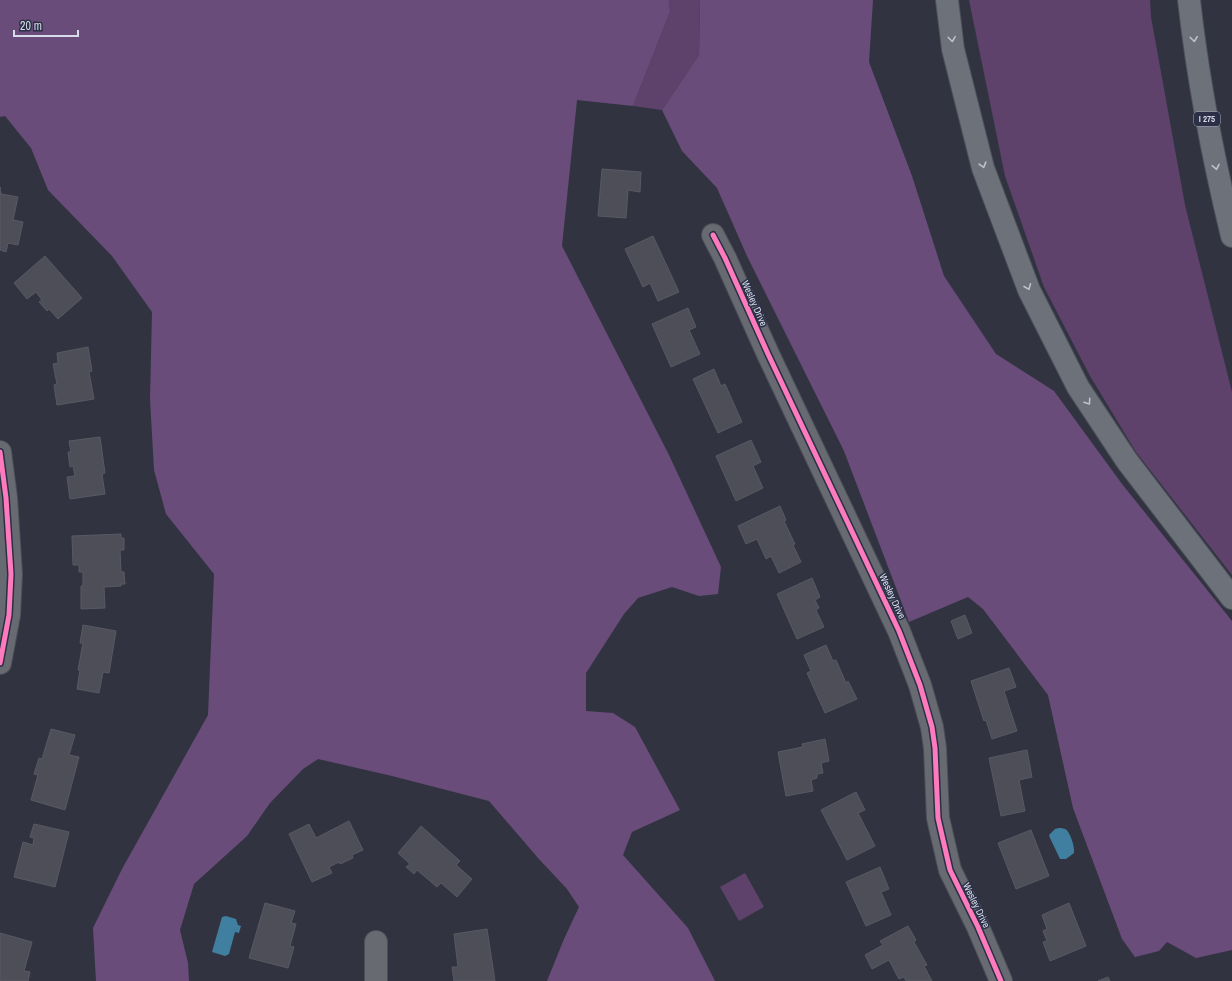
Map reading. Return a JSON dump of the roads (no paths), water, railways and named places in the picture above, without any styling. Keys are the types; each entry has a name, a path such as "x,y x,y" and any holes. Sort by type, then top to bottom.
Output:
{"highway":[{"path":"947,0 953,49 984,168 1029,290 1078,387 1127,461 1232,598"},
{"name":"I 275","path":"1190,0 1198,71 1221,192 1232,236"}],"street":[{"name":"Wesley Drive","path":"713,236 725,258 902,638 920,685 932,727 935,744 938,818 950,870 978,927 1001,981"},
{"path":"0,452 6,498 11,574 9,615 0,663"},
{"path":"376,942 376,981"}],"water":[{"path":"1064,828 1067,830 1073,843 1074,853 1066,859 1060,859 1049,835 1055,829"},
{"path":"226,916 236,919 238,925 241,926 239,933 235,932 229,954 225,956 212,952 222,917"}]}
